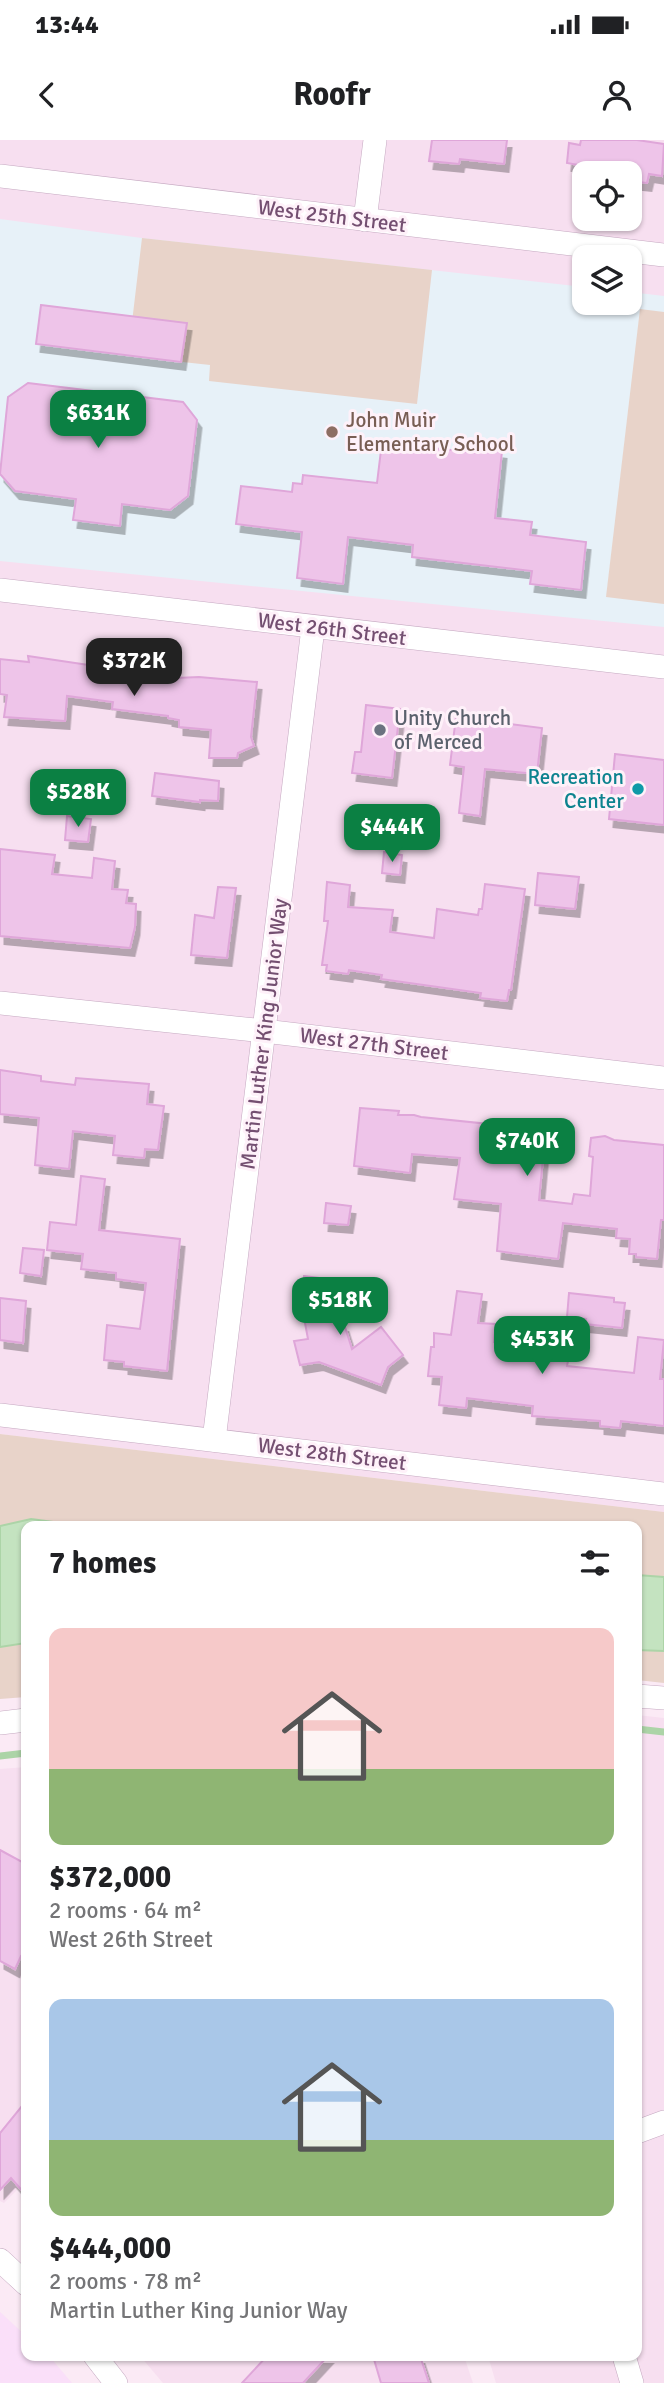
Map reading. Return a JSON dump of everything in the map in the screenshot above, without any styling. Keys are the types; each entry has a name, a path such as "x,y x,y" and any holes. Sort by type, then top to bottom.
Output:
{"street":[{"path":"365,220 375,140"},
{"name":"West 25th Street","path":"0,176 664,255"},
{"name":"West 26th Street","path":"0,590 664,667"},
{"name":"Martin Luther King Junior Way","path":"215,1440 313,628"},
{"name":"West 27th Street","path":"0,1003 664,1078"},
{"name":"West 28th Street","path":"0,1415 664,1494"},
{"path":"642,1696 664,1698"},
{"path":"0,1723 21,1721"},
{"path":"642,2130 664,2122"},
{"path":"0,2260 21,2279"},
{"path":"99,2361 116,2383"},
{"path":"625,2361 632,2383"}],"shaded area":[{"path":"0,140 664,140 664,1512 0,1434"},
{"name":"John Muir Elementary School","path":"0,219 142,238 572,286 572,315 642,315 642,293 664,296 664,627 0,561"},
{"path":"142,238 432,270 417,404 209,381 210,365 128,356"},
{"path":"642,309 664,312 664,604 606,597 639,315 642,315"},
{"path":"0,1434 664,1512 664,1683 642,1681 642,1521 21,1521 21,1697 0,1699"},
{"path":"21,1521 21,1644 0,1647 0,1526"},
{"path":"642,1575 664,1577 664,1651 642,1650"},
{"path":"642,1716 664,1718 664,2383 496,2383 489,2361 642,2361"},
{"path":"21,1767 21,2186 4,2203 0,2201 0,1769"},
{"path":"0,2312 21,2331 21,2361 53,2361 72,2383 0,2383"},
{"path":"144,2361 466,2361 473,2383 163,2383"}],"building":[{"path":"432,140 507,140 504,164 460,159 459,164 429,161"},
{"path":"581,140 637,140 664,144 662,176 649,174 647,183 642,182 642,161 567,163 569,143 580,145"},
{"path":"41,305 187,323 181,362 36,344"},
{"path":"28,383 183,402 197,420 188,496 170,510 122,504 120,526 73,520 76,499 15,491 0,474 8,397"},
{"path":"382,442 477,453 477,448 502,451 495,518 532,522 530,535 586,542 581,590 530,584 532,571 412,557 413,545 348,537 343,584 297,578 302,532 236,524 241,486 292,492 293,483 302,484 303,475 377,483"},
{"path":"28,656 176,678 199,677 257,682 251,737 254,746 238,753 237,758 209,758 211,730 179,727 179,720 168,716 112,709 113,702 67,696 65,721 4,717 7,695 0,694 0,659 29,662"},
{"name":"Unity Church of Merced","path":"366,705 400,709 392,778 352,773 355,752 361,752"},
{"path":"456,717 542,728 537,774 485,769 480,816 459,813 464,767 450,765"},
{"name":"Recreation Center","path":"615,754 664,760 664,825 609,819"},
{"path":"155,773 219,781 218,801 200,802 152,796"},
{"path":"67,816 91,819 88,842 65,840"},
{"path":"0,849 55,855 52,874 92,878 94,858 115,861 112,889 128,890 126,903 136,904 135,927 130,948 0,936"},
{"path":"384,852 402,855 400,875 382,873"},
{"path":"538,873 579,877 575,909 535,905"},
{"path":"327,882 350,885 348,907 393,910 390,932 434,938 437,909 478,915 479,909 482,909 485,884 525,889 511,990 507,1001 480,998 481,993 381,979 382,975 349,970 348,974 326,971 327,965 322,965 328,921 324,921"},
{"path":"218,887 236,888 227,958 191,955 195,915 214,918"},
{"path":"0,1070 41,1076 41,1081 75,1085 76,1078 149,1084 147,1104 164,1106 158,1150 145,1149 144,1158 113,1155 115,1136 73,1131 69,1169 35,1165 39,1118 0,1114"},
{"path":"360,1108 399,1111 398,1115 538,1129 537,1136 545,1138 539,1200 572,1204 574,1194 590,1196 593,1157 589,1156 591,1138 605,1136 614,1140 664,1145 664,1220 661,1220 657,1259 629,1254 630,1239 616,1238 617,1229 563,1223 558,1259 497,1251 501,1204 454,1199 460,1158 412,1154 410,1173 354,1166"},
{"path":"81,1176 105,1179 99,1230 180,1239 167,1371 124,1366 124,1362 104,1360 107,1325 140,1329 146,1283 116,1279 116,1273 81,1269 83,1254 47,1250 50,1222 76,1225"},
{"path":"326,1203 351,1206 348,1225 324,1223"},
{"path":"23,1248 44,1250 41,1276 20,1273"},
{"path":"304,1276 336,1280 334,1305 337,1322 344,1324 352,1349 381,1327 403,1355 388,1367 381,1385 319,1362 300,1365 294,1341 308,1339 302,1307"},
{"path":"457,1291 482,1294 478,1323 496,1324 494,1342 514,1344 513,1350 557,1356 556,1360 568,1361 567,1366 634,1373 638,1337 664,1340 660,1379 664,1379 664,1426 621,1421 620,1428 600,1426 600,1421 532,1416 533,1406 467,1398 466,1408 439,1405 442,1377 428,1376 431,1347 434,1347 434,1333 451,1335"},
{"path":"569,1293 614,1298 614,1302 625,1303 622,1328 585,1324 586,1319 567,1317"},
{"path":"0,1298 26,1301 23,1343 0,1340"},
{"path":"0,1850 21,1861 21,1956 15,1969 0,1961"},
{"path":"21,2107 21,2189 11,2178 0,2190 0,2133"},
{"path":"262,2361 323,2361 303,2383 242,2383"},
{"path":"374,2361 422,2361 429,2383 381,2383"}],"waterway":[{"path":"642,1730 664,1732"},
{"path":"0,1756 21,1754"}],"place":[{"name":"John Muir Elementary School","path":"332,432"},
{"name":"Unity Church of Merced","path":"380,730"},
{"name":"Recreation Center","path":"638,789"}]}
